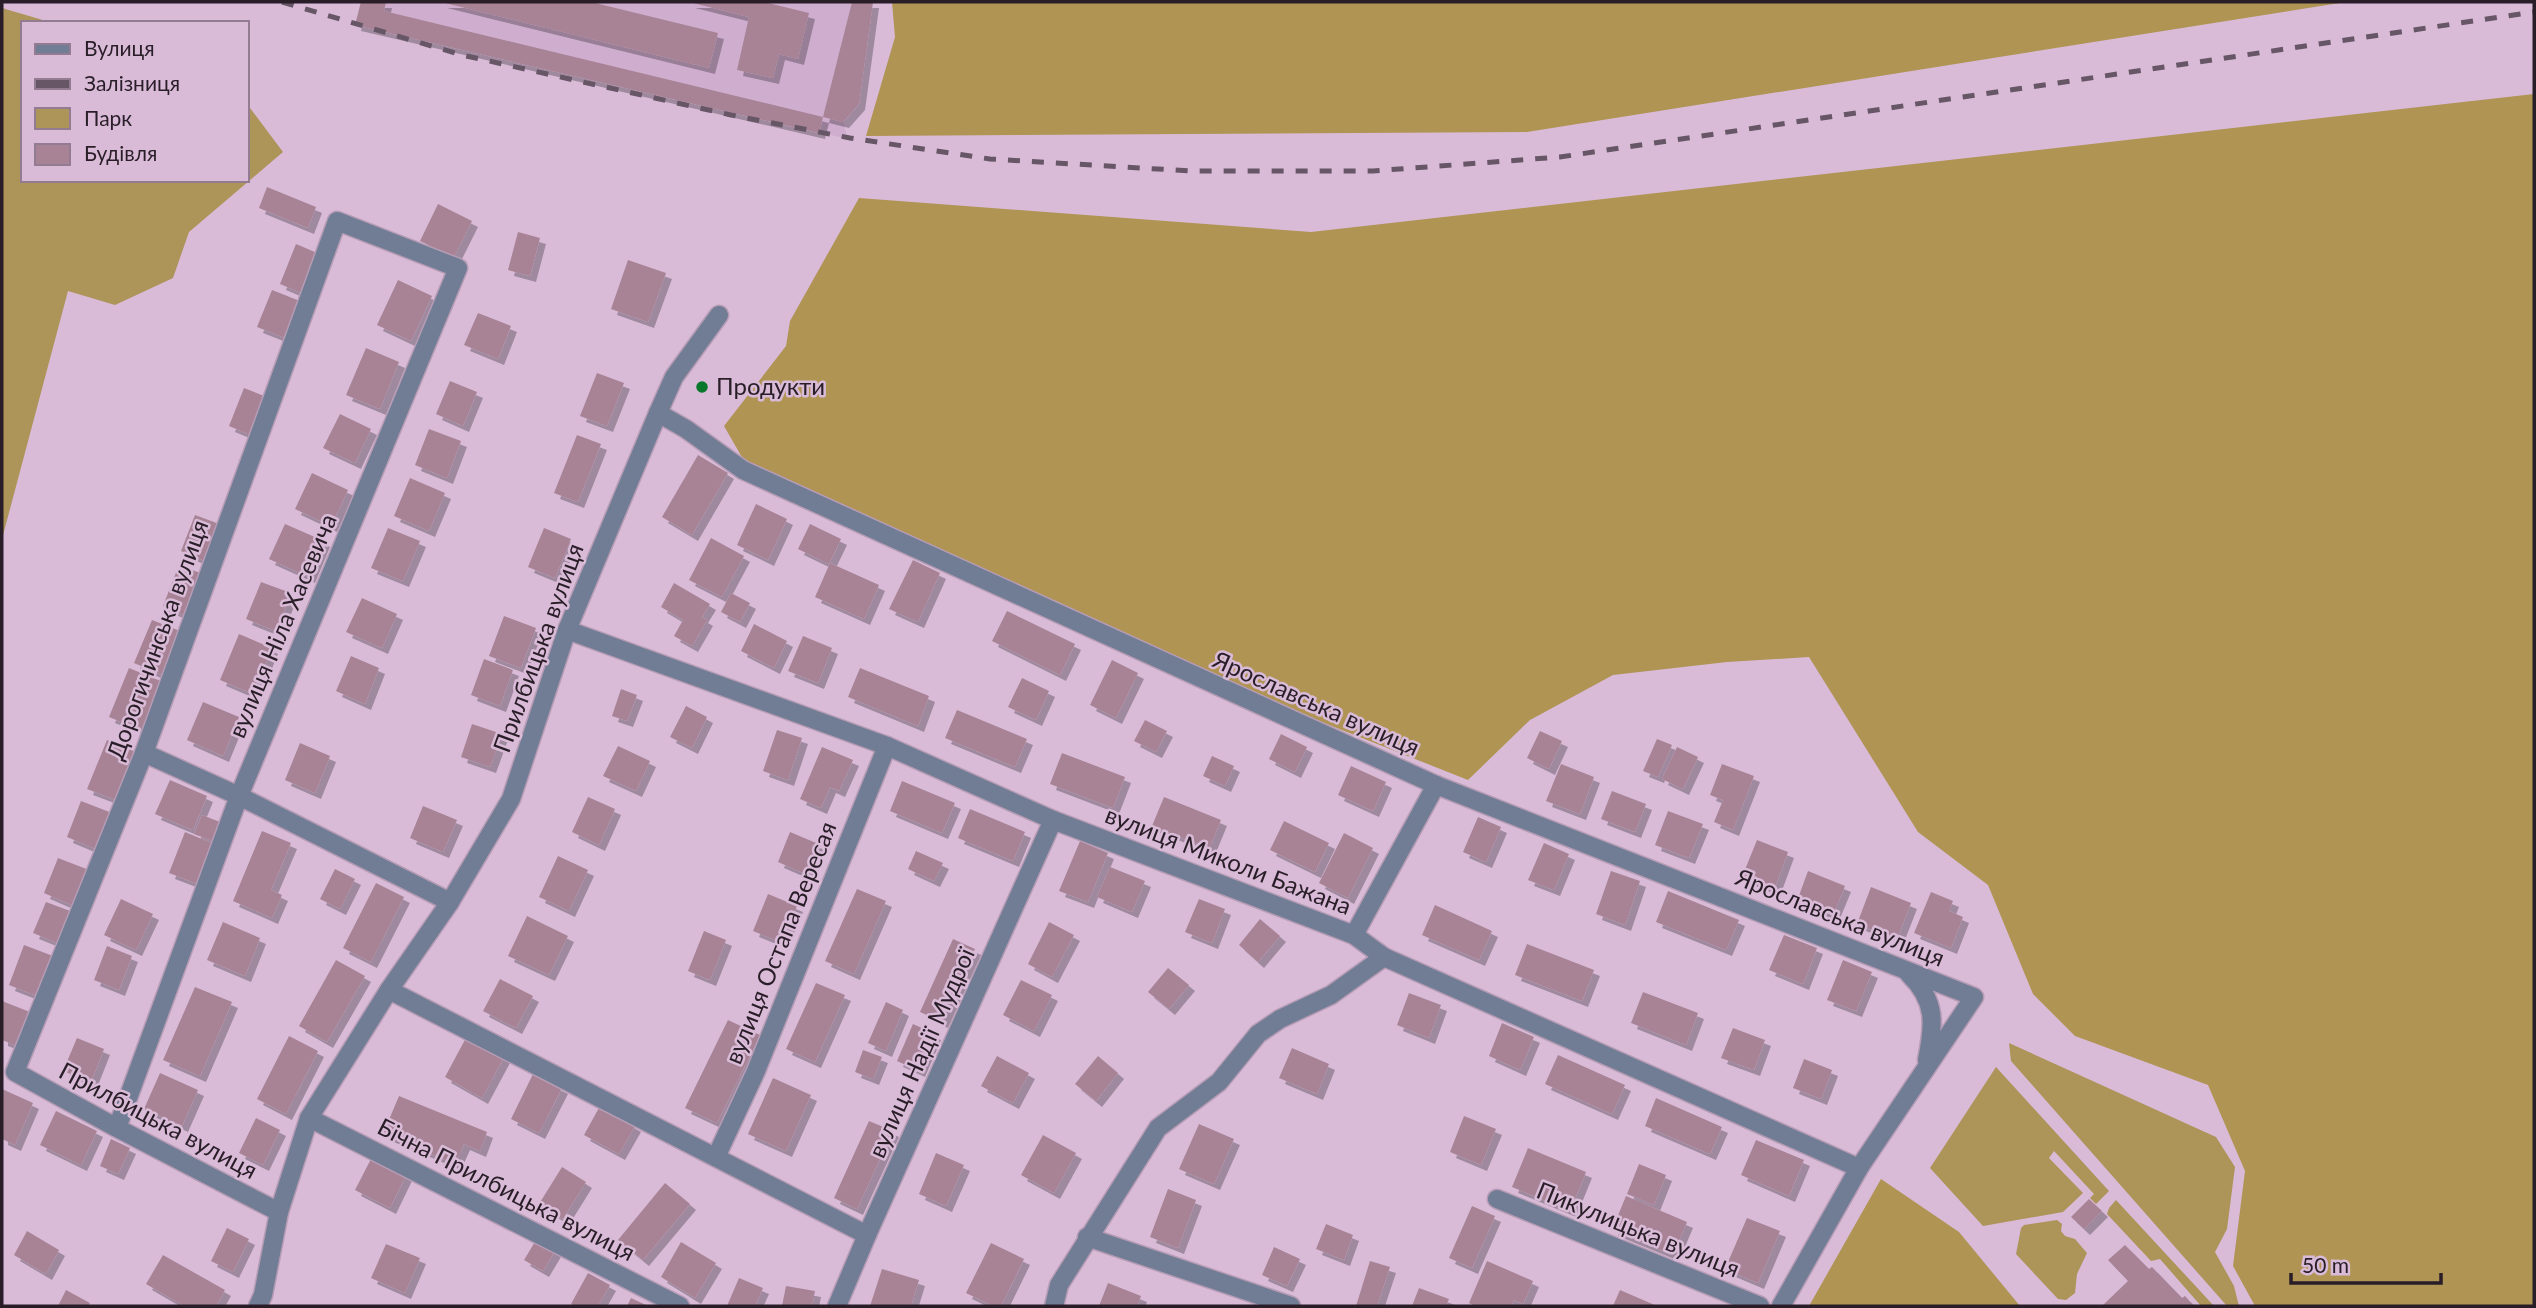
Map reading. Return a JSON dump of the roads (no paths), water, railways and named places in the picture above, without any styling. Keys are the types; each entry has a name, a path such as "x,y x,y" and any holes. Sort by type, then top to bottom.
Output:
{"street":[{"name":"Дорогичинська вулиця","path":"16,1072 144,753 337,221"},
{"name":"вулиця Ніла Хасевича","path":"117,1128 239,796 458,268 337,221"},
{"name":"Прилбицька вулиця","path":"258,1306 263,1295 279,1212 309,1118 389,990 450,902 511,799 567,630 658,413 674,377 719,315"},
{"name":"Ярославська вулиця","path":"658,413 686,429 743,470 1436,785 1974,997 1925,1068"},
{"name":"вулиця Миколи Бажана","path":"567,630 887,746 1053,820 1354,935 1384,957 1859,1168"},
{"name":"вулиця Остапа Вересая","path":"716,1157 756,1071 887,746"},
{"path":"144,753 239,796 450,902"},
{"path":"1354,935 1436,785"},
{"name":"вулиця Надії Мудрої","path":"837,1306 1053,820"},
{"path":"1054,1306 1059,1285 1087,1237 1158,1128 1219,1082 1258,1034 1280,1019 1331,995 1384,957"},
{"path":"1782,1306 1859,1168 1925,1068 1933,1031 1932,1012 1923,987 1904,969"},
{"path":"389,990 867,1236"},
{"name":"Прилбицька вулиця","path":"16,1072 279,1212"},
{"name":"Бічна Прилбицька вулиця","path":"309,1118 680,1306"},
{"name":"Пикулицька вулиця","path":"1497,1199 1760,1306"},
{"path":"1087,1237 1291,1306"}],"railway":[{"path":"282,2 462,55 731,115 850,138 990,159 1191,171 1373,171 1560,157 2534,12"}],"place":[{"name":"Продукти","path":"702,387"}]}
